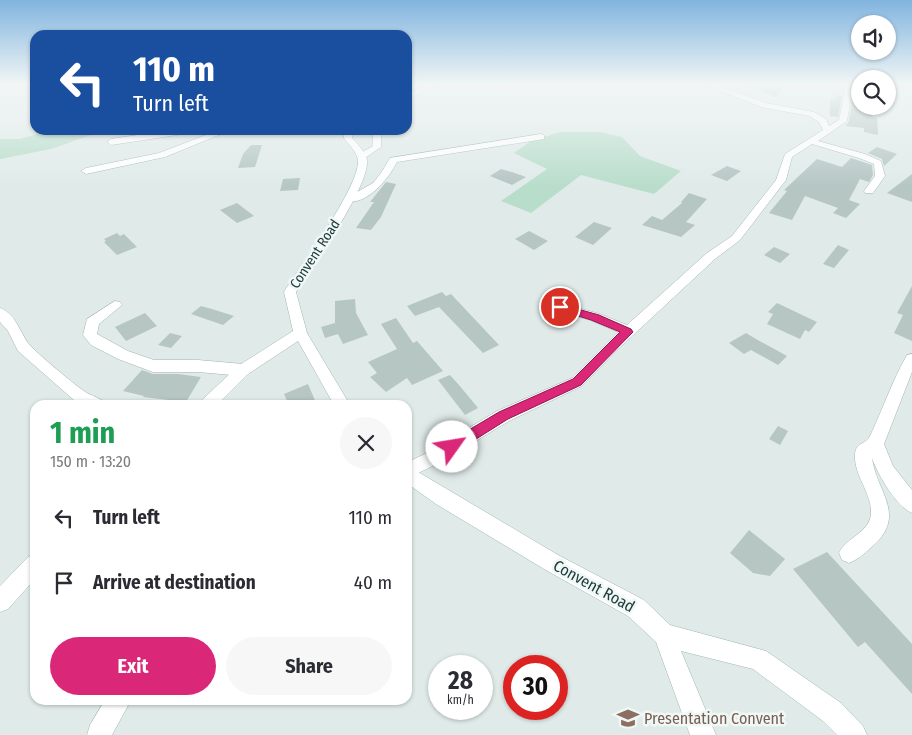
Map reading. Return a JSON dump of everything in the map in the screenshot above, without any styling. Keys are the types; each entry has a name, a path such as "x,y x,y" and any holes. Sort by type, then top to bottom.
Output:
{"street":[{"path":"820,119 823,121 827,130"},
{"path":"412,468 435,457 503,416 577,382 711,256 736,238 781,180 788,156 827,130 833,129 844,119"},
{"path":"111,142 157,135"},
{"path":"86,171 162,155 214,135"},
{"path":"348,135 348,138 362,156 377,147 377,135"},
{"path":"350,199 365,194 382,180 393,160 541,137"},
{"path":"810,141 862,156 878,163 880,176 869,191"},
{"name":"Convent Road","path":"339,400 300,333 290,292 350,199 362,163 362,156"},
{"path":"549,304 595,317 628,332"},
{"path":"115,305 104,311 92,322 90,335 96,341 123,355 153,366 198,366 243,370"},
{"path":"0,314 14,329 24,347 81,397 87,400"},
{"path":"212,400 243,370 300,333"},
{"path":"849,553 872,534 882,517 878,499 862,461 864,450 875,444 907,378 912,359"},
{"path":"875,444 886,471 912,504"},
{"name":"Convent Road","path":"412,477 443,498 551,562 636,608 664,635 758,659 832,712 854,735"},
{"path":"0,601 30,569"},
{"path":"664,635 703,735"},
{"path":"99,734 116,705"}],"green space":[{"path":"560,132 600,132 622,137 640,156 681,171 654,194 581,175 531,213 501,201 547,169 514,153 531,141"},
{"path":"33,135 91,135 51,149 0,159 0,139 20,139"}],"building":[{"path":"849,119 877,119 878,135 864,132 864,128 846,126"},
{"path":"251,145 262,145 255,167 238,168 243,154"},
{"path":"877,147 897,154 884,166 882,159 868,153"},
{"path":"851,158 872,165 873,175 869,182 860,179 849,200 860,204 846,218 833,213 838,208 805,196 792,220 769,213 787,191 784,190 817,159 842,167"},
{"path":"727,166 741,171 727,181 711,175"},
{"path":"501,169 526,177 512,185 490,176"},
{"path":"912,174 912,202 887,193"},
{"path":"300,178 298,190 280,191 283,179"},
{"path":"386,182 396,184 381,217 371,230 356,228 374,202 370,202"},
{"path":"689,193 707,199 686,222 695,225 681,237 642,225 652,216 662,220 682,203"},
{"path":"237,203 254,216 237,223 220,210"},
{"path":"594,222 612,228 593,245 575,237"},
{"path":"529,231 548,241 534,250 515,239"},
{"path":"117,233 120,236 124,234 137,247 117,255 104,242 106,241 104,239"},
{"path":"838,245 849,250 834,268 823,264"},
{"path":"774,247 790,254 780,263 764,255"},
{"path":"912,286 912,341 894,333 903,315 897,313"},
{"path":"442,292 446,296 451,294 499,345 483,353 439,307 415,316 407,306"},
{"path":"355,299 356,313 368,335 343,344 338,334 325,338 321,327 335,323 335,301"},
{"path":"777,303 817,322 809,332 805,330 800,339 767,324 773,314 768,312"},
{"path":"201,306 234,316 223,325 191,314"},
{"path":"145,313 157,326 126,341 115,327"},
{"path":"396,318 413,343 417,341 443,371 412,385 407,378 386,392 370,377 377,373 368,362 397,349 381,324"},
{"path":"170,333 182,336 171,348 158,345"},
{"path":"746,333 787,356 778,365 751,350 744,354 729,343"},
{"path":"142,370 153,374 178,374 201,377 187,400 143,397 123,391"},
{"path":"450,375 478,408 465,415 438,380"},
{"path":"308,384 315,400 287,400 284,394"},
{"path":"778,426 788,431 780,445 769,439"},
{"path":"749,530 785,559 770,576 753,573 730,553"},
{"path":"827,552 912,644 912,694 865,642 858,647 793,569"}],"place":[{"name":"Presentation Convent","path":"628,718"}],"route":[{"path":"452,447 503,416 577,382 610,347 628,332 612,323 560,307"}]}
